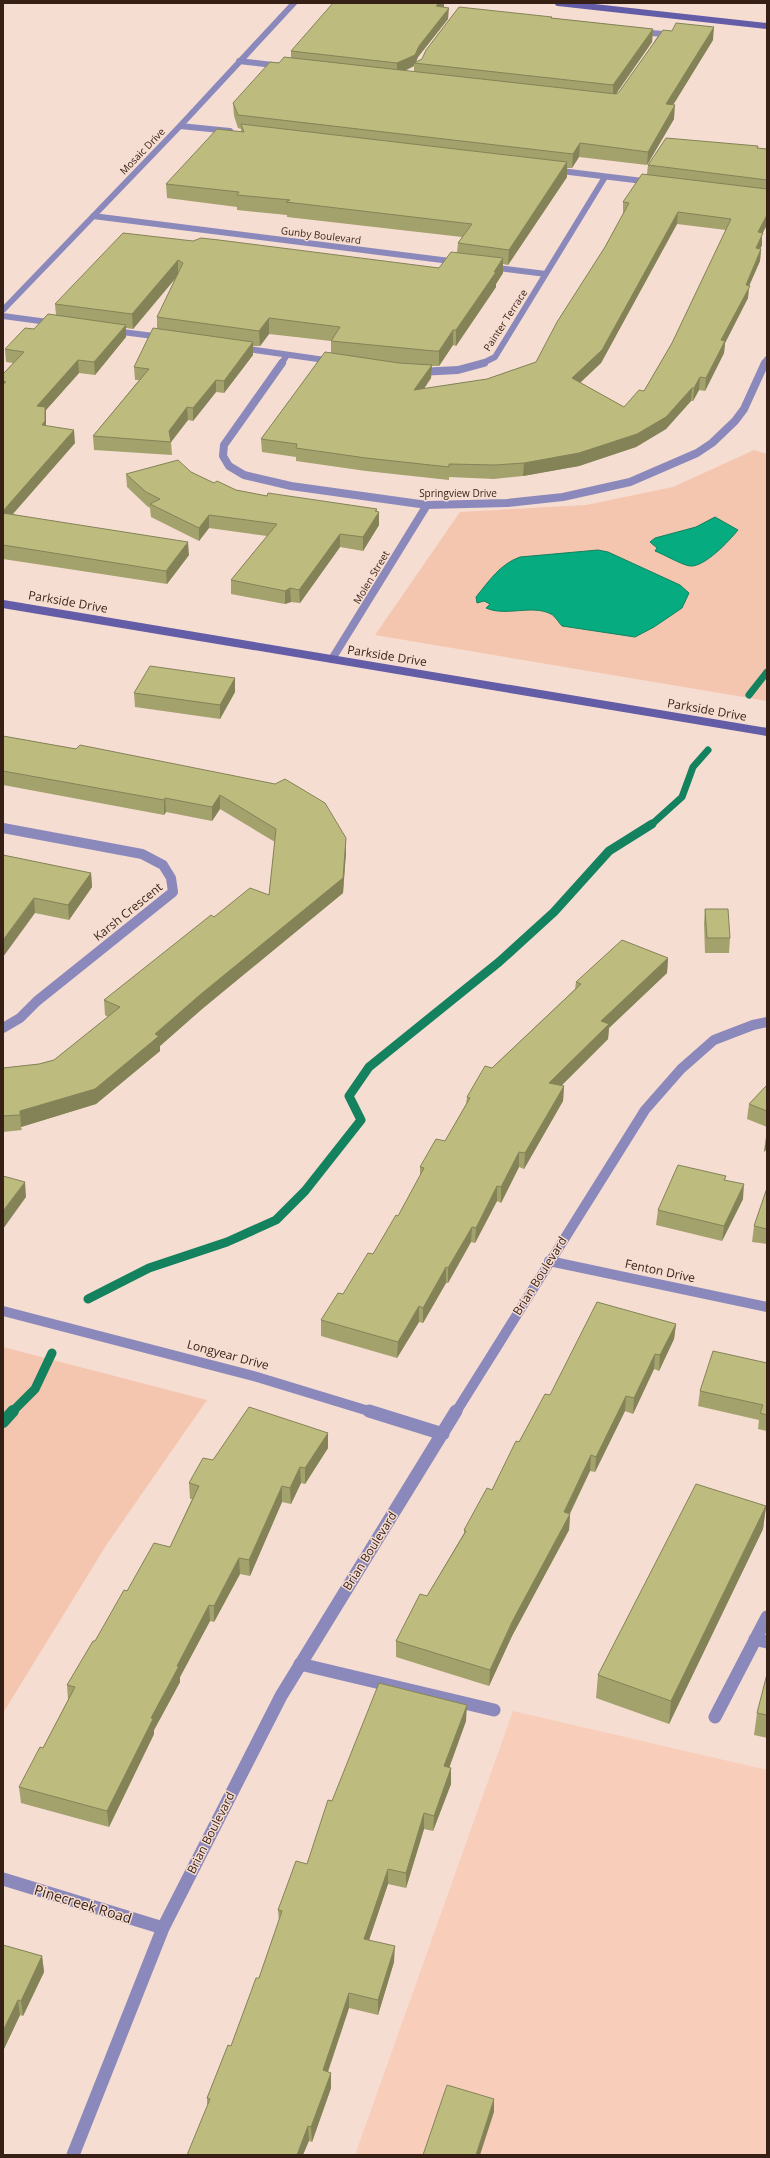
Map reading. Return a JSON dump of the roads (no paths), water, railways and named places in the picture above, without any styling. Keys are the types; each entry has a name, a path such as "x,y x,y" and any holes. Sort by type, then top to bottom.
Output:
{"main road":[{"path":"558,3 767,26"},
{"name":"Parkside Drive","path":"3,604 767,732"}],"street":[{"name":"Mosaic Drive","path":"3,310 180,126 294,3"},
{"path":"632,31 663,34 655,46"},
{"path":"239,61 285,66"},
{"path":"180,126 236,132"},
{"path":"542,169 659,183"},
{"name":"Painter Terrace","path":"410,371 447,373 462,370 495,357 605,177"},
{"name":"Gunby Boulevard","path":"93,216 468,264"},
{"path":"484,266 546,274"},
{"path":"3,316 62,324"},
{"path":"109,330 171,339"},
{"path":"232,347 341,362"},
{"name":"Springview Drive","path":"287,355 224,446 223,456 230,466 244,475 285,485 427,505 507,503 563,497 608,488 650,475 697,453 724,433 744,410 767,359"},
{"name":"Molen Street","path":"332,659 427,505"},
{"name":"Karsh Crescent","path":"3,828 142,854 163,865 171,878 172,892 37,1000 20,1018 3,1028"},
{"name":"Brian Boulevard","path":"73,2155 163,1928 281,1696 300,1664 549,1261 645,1110 681,1069 714,1040 747,1027 767,1022"},
{"name":"Fenton Drive","path":"549,1261 767,1307"},
{"name":"Longyear Drive","path":"3,1311 257,1376 443,1434"},
{"path":"715,1717 761,1640 767,1616"},
{"path":"300,1664 494,1710"},
{"name":"Pinecreek Road","path":"3,1879 163,1928"}],"waterway":[{"path":"749,695 767,672"},
{"path":"651,825 682,797 693,767 708,750"},
{"path":"88,1299 149,1268 227,1242 276,1220 305,1191 361,1120 349,1096 369,1067 499,962 554,912 609,851 652,824"},
{"path":"13,1411 35,1389 52,1353"},
{"path":"3,1422 13,1411"}]}
